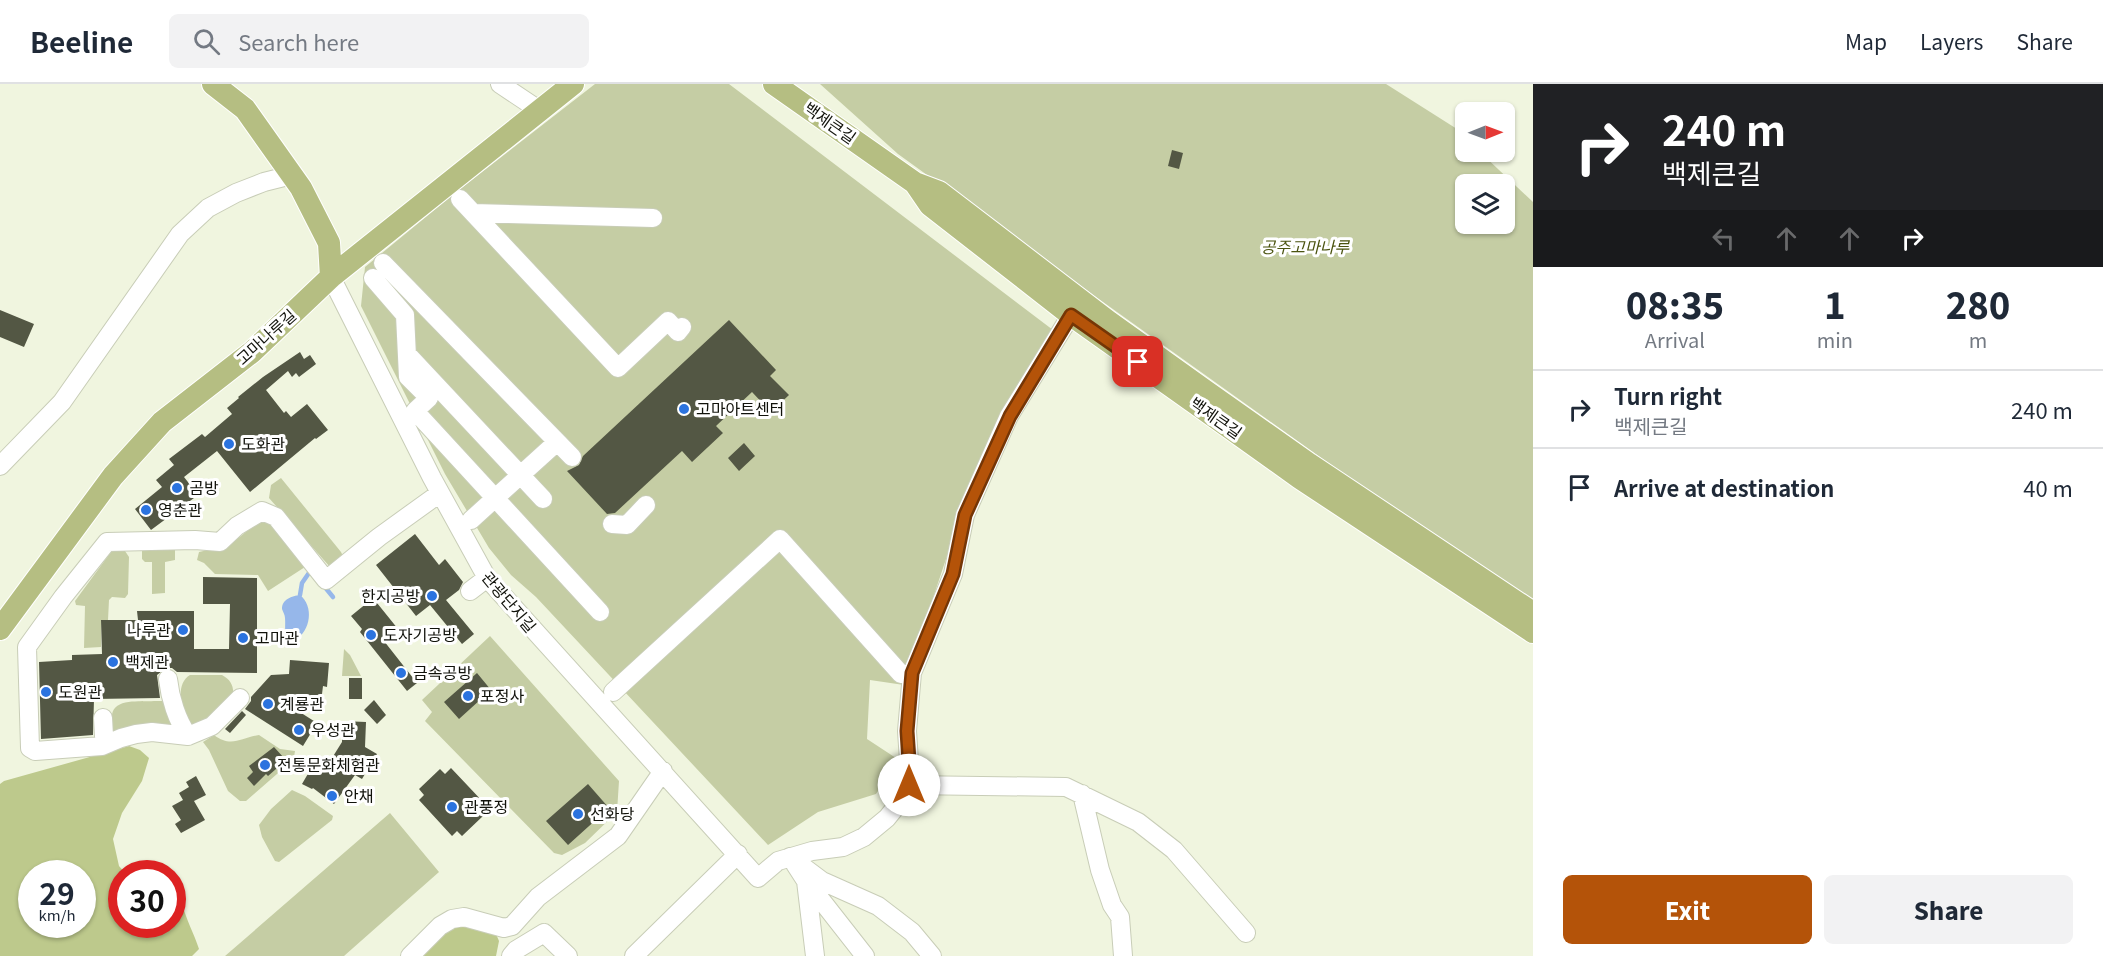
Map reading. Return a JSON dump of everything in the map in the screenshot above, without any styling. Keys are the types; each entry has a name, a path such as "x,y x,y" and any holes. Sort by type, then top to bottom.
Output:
{"main road":[{"path":"213,84 245,109 301,188 329,243 331,277"},
{"name":"고마나루길","path":"0,629 113,476 162,422 252,352 331,277 573,84"},
{"name":"백제큰길","path":"774,84 915,183 939,192 1109,322 1309,464 1533,613"},
{"name":"백제큰길","path":"915,183 930,205 1071,315 1300,477 1533,632"}],"street":[{"path":"500,84 539,110"},
{"path":"0,465 62,402 180,234 208,208 226,198 264,182 292,175"},
{"path":"460,199 618,368 668,321 678,332 682,327"},
{"path":"473,213 653,218"},
{"path":"383,263 573,457"},
{"name":"관광단지길","path":"331,277 440,493 487,578 758,878 778,861 790,857"},
{"path":"373,279 405,315 408,378 429,398 415,411 600,612"},
{"path":"790,857 812,851 843,847 864,837 897,807 907,794 910,776 907,731 912,673 953,574 965,515 1010,416 1071,315"},
{"path":"407,354 543,499"},
{"path":"471,520 557,442"},
{"path":"240,698 212,726 188,736 152,732 136,734 102,746 36,752 30,748 27,647 107,542 195,540 220,542 237,526 262,511 276,517 326,580 379,537 440,493"},
{"path":"612,524 627,525 646,505"},
{"path":"613,692 780,539 901,674"},
{"path":"470,591 487,578"},
{"path":"168,679 169,691 182,728 188,736"},
{"path":"103,718 104,736 108,743"},
{"path":"410,956 440,926 452,919 464,917 504,928 512,926 561,871 618,836 663,771"},
{"path":"909,785 1066,787 1082,794 1138,822 1174,850 1245,933"},
{"path":"1082,794 1100,870 1112,905 1120,917 1123,956"},
{"path":"634,956 738,854"},
{"path":"790,857 865,956"},
{"path":"790,857 822,881 878,906 912,932 932,956"},
{"path":"806,881 815,956"},
{"path":"511,956 516,950 544,933 568,956"}],"green space":[{"path":"595,84 729,84 1053,330 963,508 904,685 870,680 867,739 899,760 876,794 818,812 768,845 536,597 511,575 489,548 445,474 361,306 365,267 455,193"},
{"name":"공주고마나루","path":"820,84 1386,84 1455,128 1455,162 1491,162 1503,174 1455,174 1455,234 1515,234 1515,185 1533,202 1533,599 1465,557 1327,462 898,154"},
{"path":"281,478 341,552 343,556 330,567 269,498 271,485"},
{"path":"261,521 274,525 305,567 268,591 258,575 215,574 204,563 197,560 199,552 231,542"},
{"path":"175,549 175,560 165,562 165,593 152,594 152,562 145,562 142,559 142,550"},
{"path":"125,551 129,557 128,594 125,598 112,597 109,600 108,620 101,621 101,647 84,648 85,606 76,605 75,601 111,552"},
{"path":"490,636 619,781 617,812 585,843 562,855 554,853 425,721 432,712 422,700"},
{"path":"344,649 350,655 361,676 342,676"},
{"path":"190,675 222,675 230,681 233,692 233,696 210,719 193,725 185,714 181,700 182,685"},
{"path":"164,701 176,728 114,734 111,720 117,706 128,702"},
{"path":"214,735 231,742 259,735 280,749 295,751 294,757 246,801 240,801 228,791 203,742"},
{"path":"129,746 140,750 149,758 142,781 122,813 113,839 118,860 108,860 108,938 186,938 186,915 199,949 192,956 0,956 0,784"},
{"path":"292,790 305,796 333,816 332,820 279,862 275,861 262,837 259,825 271,809"},
{"path":"390,813 439,872 344,956 225,956"},
{"path":"454,924 496,934 499,941 496,956 417,956"}],"water":[{"path":"300,595 307,605 309,618 304,631 295,640 286,634 282,606 286,600"}],"building":[{"path":"1172,150 1183,153 1179,169 1168,166"},
{"path":"0,310 34,324 24,347 0,337"},
{"name":"고마아트센터","path":"729,320 776,370 770,376 789,395 771,412 752,392 716,426 723,433 692,462 682,451 615,513 607,514 567,471 579,465 583,456"},
{"path":"300,352 304,359 310,355 316,364 299,377 296,373 292,377 288,371 266,390 284,413 286,411 291,417 307,404 328,430 315,438 250,492 217,451 184,477 198,495 151,530 135,509 162,487 156,480 174,465 169,459 202,434 205,437 232,414 227,408 238,397"},
{"path":"744,443 755,456 739,471 728,458"},
{"path":"415,534 439,565 445,559 463,582 459,590 446,600 474,634 462,644 430,605 416,616 376,565"},
{"path":"203,577 257,578 257,673 177,672 172,668 166,668 157,675 160,698 94,699 93,735 41,739 39,662 72,660 72,655 102,654 101,620 138,620 137,611 194,611 194,649 229,649 230,604 203,604"},
{"path":"373,598 398,629 384,641 417,683 407,691 360,632 362,629 351,616"},
{"path":"290,660 329,663 327,687 323,686 321,702 284,702 317,723 303,746 245,709 251,697 271,675 289,674"},
{"name":"포정사","path":"477,673 491,690 459,719 444,702"},
{"path":"349,678 362,678 362,699 349,699"},
{"path":"374,700 386,715 377,724 364,710"},
{"path":"242,711 246,715 230,733 225,729"},
{"path":"342,721 366,722 365,747 377,754 362,779 355,775 334,804 313,788 302,784 316,760 327,766 342,742"},
{"name":"전통문화체험관","path":"274,747 284,758 282,760 284,762 268,776 266,774 254,786 247,778 253,772 249,766"},
{"path":"451,768 485,804 478,810 483,816 462,836 457,831 452,836 419,800 424,795 419,789 440,769 445,774"},
{"path":"196,776 206,795 194,801 205,820 181,833 175,824 181,820 172,806 183,800 179,793 189,787 186,782"},
{"name":"선화당","path":"588,784 609,808 568,845 546,821"}],"waterway":[{"path":"300,595 302,583 311,570"},
{"path":"324,586 333,597"}],"place":[{"name":"고마아트센터","path":"684,409"},
{"name":"도화관","path":"229,444"},
{"name":"곰방","path":"177,488"},
{"name":"영춘관","path":"146,510"},
{"name":"한지공방","path":"432,596"},
{"name":"나루관","path":"183,630"},
{"name":"도자기공방","path":"371,635"},
{"name":"고마관","path":"243,638"},
{"name":"백제관","path":"113,662"},
{"name":"금속공방","path":"401,673"},
{"name":"도원관","path":"46,692"},
{"name":"포정사","path":"468,696"},
{"name":"계룡관","path":"268,704"},
{"name":"우성관","path":"299,730"},
{"name":"전통문화체험관","path":"265,765"},
{"name":"안채","path":"332,796"},
{"name":"관풍정","path":"452,807"},
{"name":"선화당","path":"578,814"}],"route":[{"path":"909,785 907,731 912,673 953,574 965,515 1010,416 1071,315 1138,362"}]}
